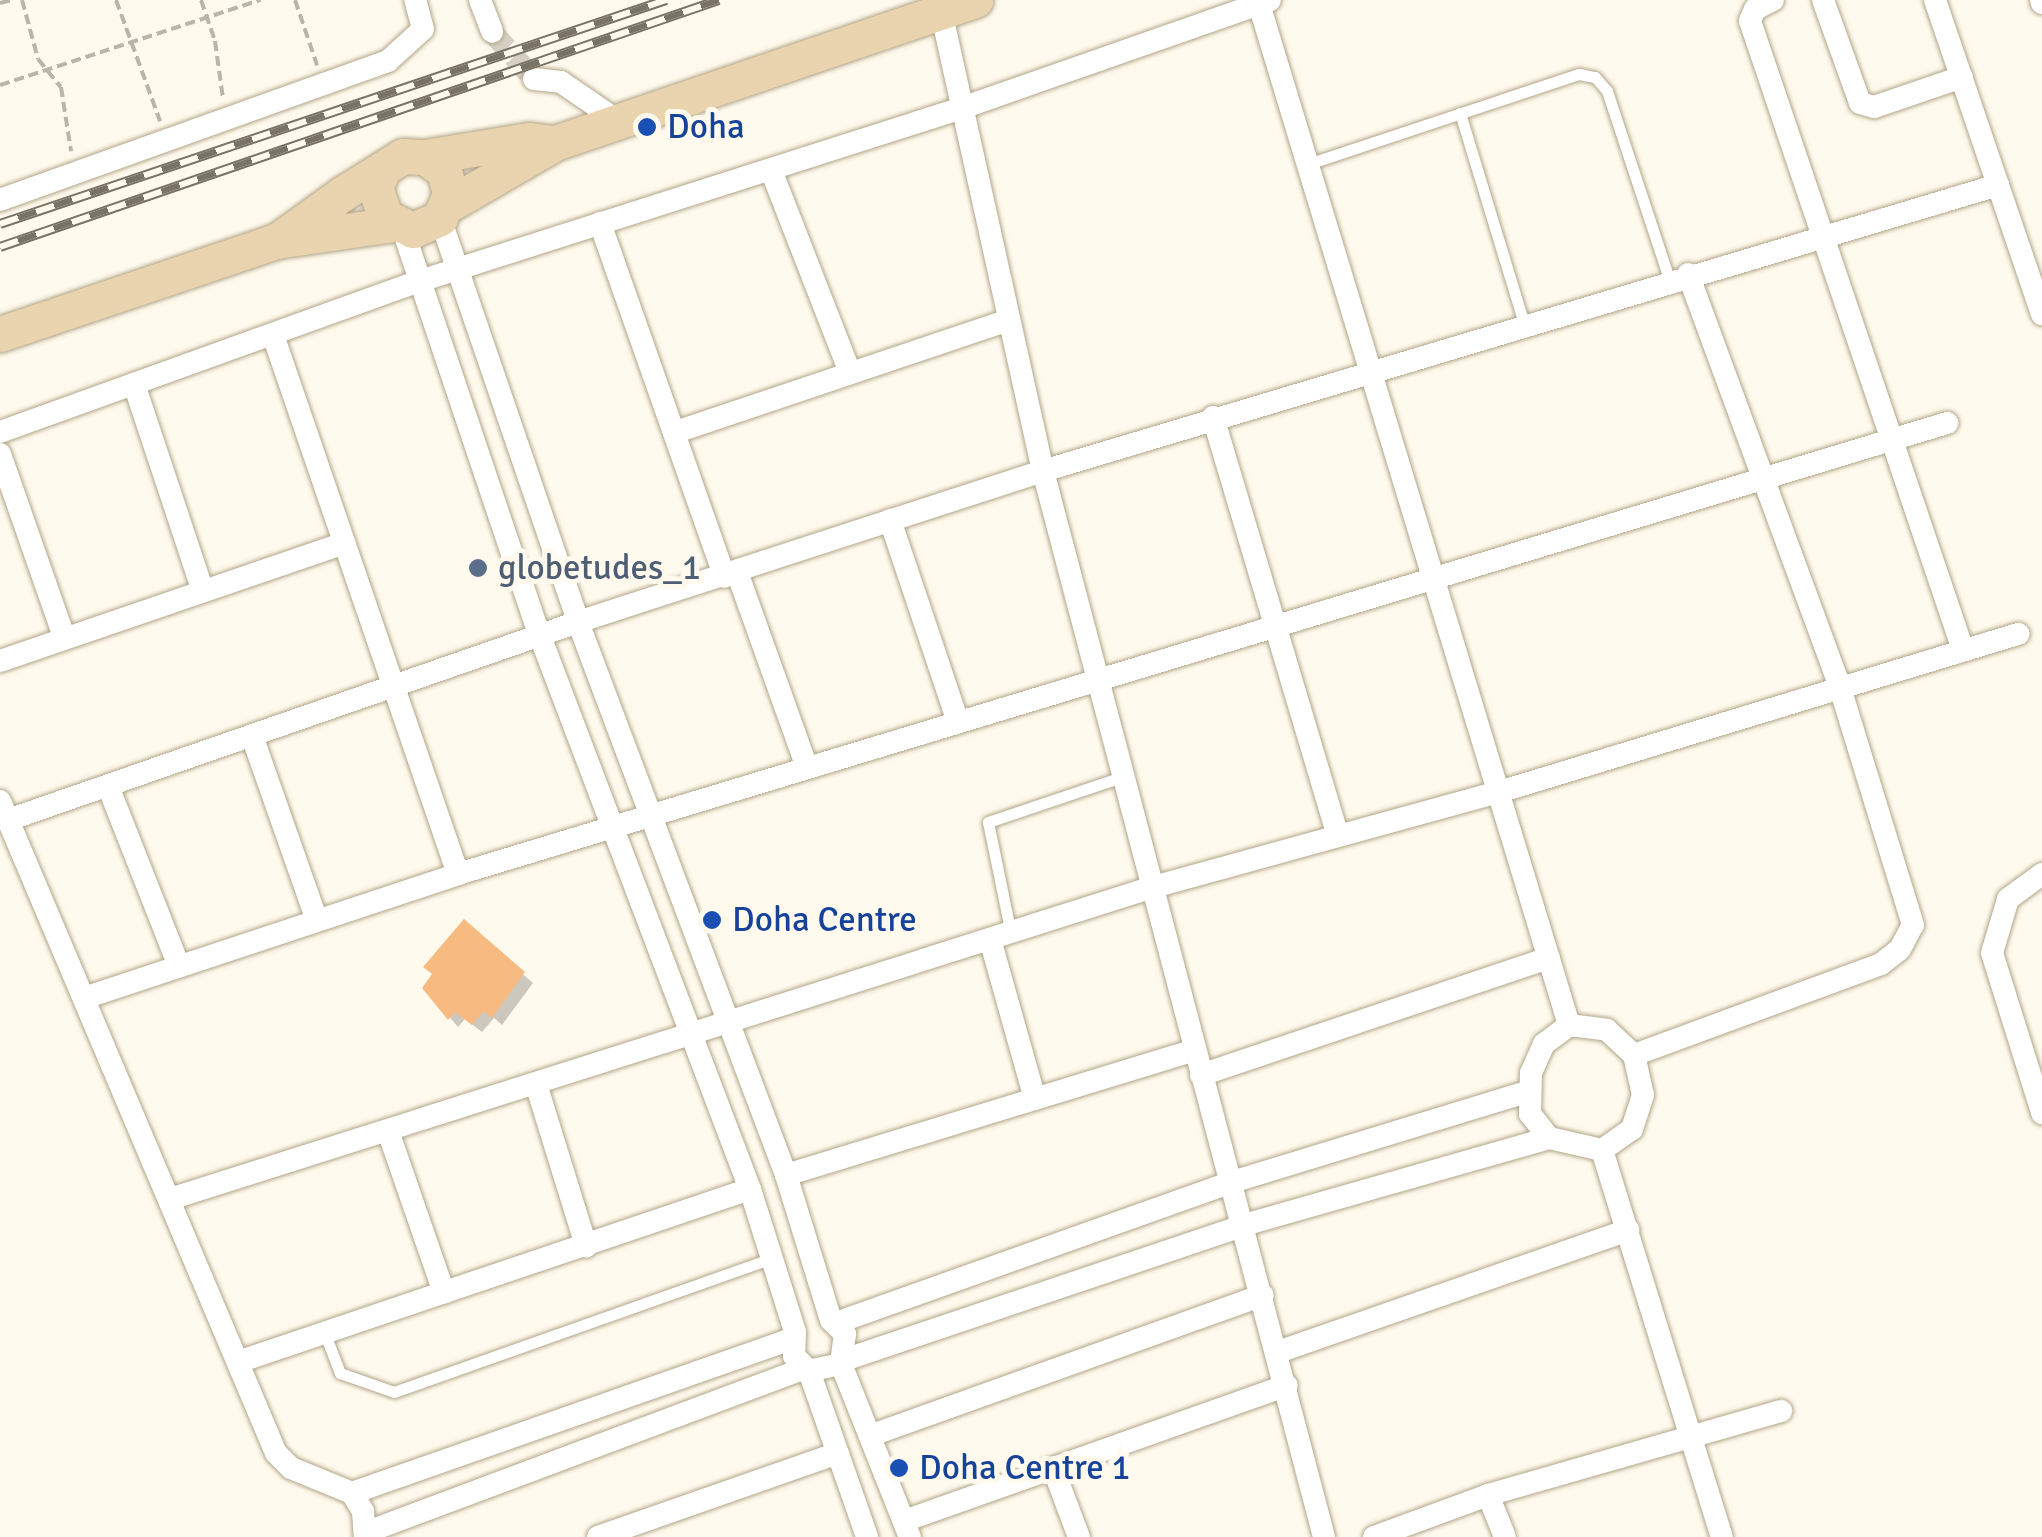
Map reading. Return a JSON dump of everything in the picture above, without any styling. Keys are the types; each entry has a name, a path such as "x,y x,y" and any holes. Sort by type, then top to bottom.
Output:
{"main road":[{"path":"0,334 276,242 398,225 428,226 555,143 975,0"},
{"path":"276,242 403,156 425,157 530,140 555,143"},
{"path":"425,157 449,182 444,212"},
{"path":"384,168 376,198 398,225"}],"street":[{"path":"0,200 325,88 414,44 423,30 415,0"},
{"path":"480,0 492,32"},
{"path":"1773,0 1755,9 1750,21 1963,650"},
{"path":"1823,0 1860,104 1874,107 1962,77"},
{"path":"1934,0 2042,314"},
{"path":"0,432 417,282 962,108 1264,2 1308,164 1569,1025"},
{"path":"941,12 1042,470 1150,888 1288,1385 1324,1537"},
{"path":"534,79 561,82 618,121"},
{"path":"770,170 849,370"},
{"path":"1527,1092 1232,1182 834,1321 810,1319 793,1336 352,1493 282,1460 4,810 108,786 578,622 1042,470 1678,276 1998,185"},
{"path":"444,212 578,622 786,1175 834,1321 848,1347 842,1362 907,1529 1054,1468 1288,1385"},
{"path":"600,223 676,432 807,766"},
{"path":"398,225 540,636 695,1034 750,1189 793,1336 838,1452 862,1536"},
{"path":"1634,1055 1881,964 1900,949 1913,925 1840,687 1767,476 1678,276"},
{"path":"676,432 849,370 1008,320"},
{"path":"273,335 458,874"},
{"path":"134,384 202,588"},
{"path":"1213,417 1338,836"},
{"path":"86,997 316,918 651,814 1097,680 1275,631 1434,577 1947,423"},
{"path":"0,454 64,637"},
{"path":"890,520 958,722"},
{"path":"0,660 202,588 344,543"},
{"path":"170,1199 1150,888 1499,792 2018,634"},
{"path":"252,736 316,918"},
{"path":"108,786 178,964"},
{"path":"2042,874 2008,898 1992,953 2042,1113"},
{"path":"1000,937 1035,1099"},
{"path":"1201,1075 1548,958"},
{"path":"352,1493 366,1534 806,1370 842,1362 1244,1225 1549,1138 1602,1150 1632,1129 1644,1095 1634,1055 1607,1030 1569,1025 1544,1044 1527,1092 1530,1114 1549,1138"},
{"path":"786,1175 1194,1050"},
{"path":"536,1084 586,1246"},
{"path":"388,1130 444,1294"},
{"path":"1602,1150 1694,1436 1722,1537"},
{"path":"241,1361 750,1189"},
{"path":"1278,1352 1628,1230"},
{"path":"872,1435 1263,1296"},
{"path":"1374,1537 1488,1495 1781,1411"},
{"path":"598,1537 838,1452"},
{"path":"1054,1468 1079,1537"},
{"path":"1488,1495 1505,1537"}],"lane":[{"path":"1308,164 1579,74 1595,77 1608,91 1678,276"},
{"path":"1460,114 1524,323"},
{"path":"1000,937 988,822 1122,776"},
{"path":"326,1334 340,1373 394,1392 772,1258"}],"path":[{"path":"0,3 12,0"},
{"path":"22,0 45,70 61,88 79,174"},
{"path":"116,0 166,145"},
{"path":"201,0 208,18 226,124"},
{"path":"0,85 134,46 260,0"},
{"path":"295,0 325,88"}],"building":[{"path":"464,919 525,972 492,1018 484,1011 472,1025 455,1012 448,1020 422,988 432,974 423,967"}],"tunnel":[{"path":"492,32 534,79"}],"railway":[{"path":"0,224 666,0"},
{"path":"0,247 719,0"}],"place":[{"name":"Doha","path":"647,127"},
{"name":"globetudes_1","path":"478,568"},
{"name":"Doha Centre","path":"712,920"},
{"name":"Doha Centre 1","path":"899,1468"}]}
